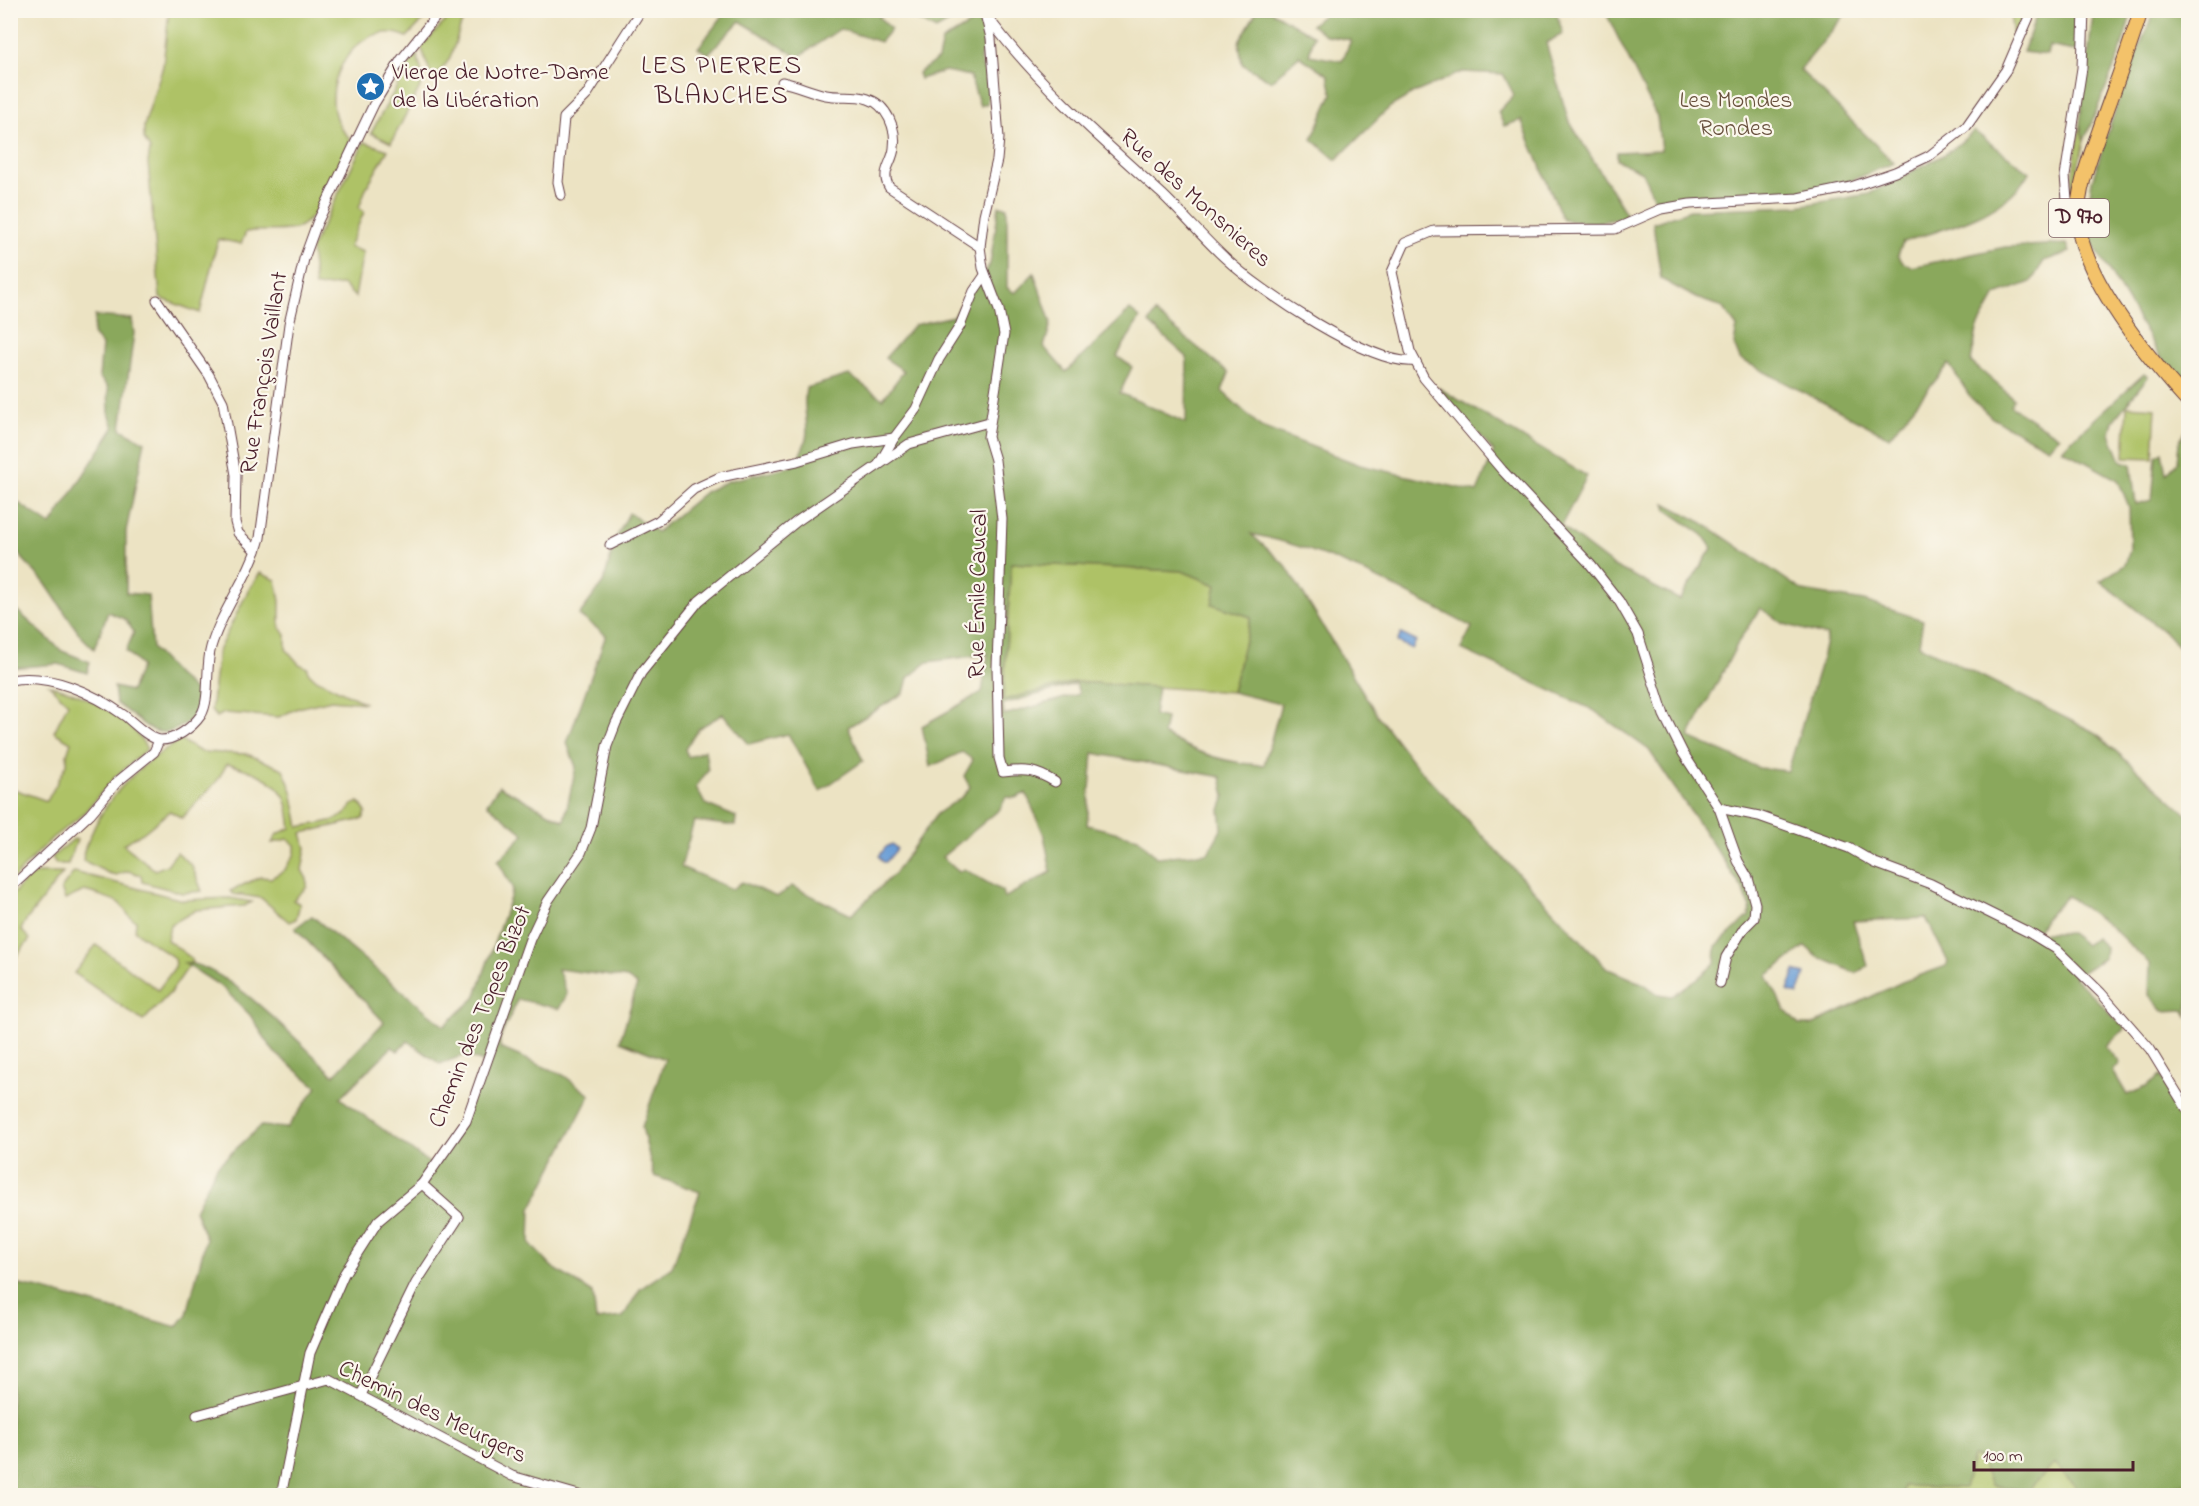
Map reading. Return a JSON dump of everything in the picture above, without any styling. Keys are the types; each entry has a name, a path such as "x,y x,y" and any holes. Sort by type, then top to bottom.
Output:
{"main road":[{"name":"D 970","path":"2141,10 2086,167 2078,222 2085,251 2101,286 2141,345 2188,402"}],"street":[{"name":"Rue François Vaillant","path":"159,740 176,736 201,715 205,704 206,669 214,636 256,551 263,521 289,324 303,259 317,223 375,104 401,60 441,10"},
{"path":"561,195 558,182 564,118 586,96 641,10"},
{"path":"1720,983 1726,957 1744,928 1754,918 1755,904 1748,878 1738,861 1719,808 1683,753 1664,716 1638,634 1619,601 1424,378 1410,351 1392,272 1405,243 1434,231 1615,229 1661,209 1690,204 1798,198 1840,190 1895,172 1929,156 1966,127 2006,70 2032,10"},
{"path":"2078,222 2067,200 2065,176 2082,68 2084,10"},
{"name":"Rue des Monsnieres","path":"985,12 1008,44 1076,116 1164,196 1227,260 1291,308 1363,348 1394,361 1415,361"},
{"name":"Rue Émile Caucal","path":"985,12 991,38 999,138 997,160 982,227 980,247 985,274 1002,318 1004,346 988,437 995,460 1002,519 997,688 999,758 1003,772 1038,771 1055,782"},
{"path":"782,82 806,87 825,95 868,99 876,104 888,116 894,130 894,153 885,175 889,187 980,247"},
{"path":"878,466 894,438 916,409 939,359 960,326 974,291 985,274"},
{"path":"157,300 209,375 223,402 236,475 235,522 238,533 256,551"},
{"name":"Chemin des Topes Bizot","path":"281,1496 310,1353 344,1274 378,1221 422,1184 466,1121 530,939 548,901 581,853 591,828 607,746 641,674 699,601 796,522 909,444 989,422"},
{"path":"610,545 658,521 694,489 720,477 798,461 853,444 894,438"},
{"path":"10,680 47,680 77,690 112,708 159,740 154,752 117,782 90,814 10,888"},
{"path":"1719,808 1759,816 1849,848 1875,863 1931,884 2028,932 2056,949 2101,993 2150,1049 2188,1111"},
{"path":"361,1395 416,1283 459,1218 422,1184"},
{"name":"Chemin des Meurgers","path":"197,1416 329,1379 512,1476 582,1496"}],"green space":[{"path":"169,11 432,11 407,37 387,33 369,37 354,49 342,65 335,84 333,104 338,123 351,139 323,201 307,222 297,228 246,232 241,244 218,239 200,313 160,298 148,163 150,149 144,139 144,126 163,66"},
{"path":"455,11 467,11 451,56 440,71 432,77 421,47"},
{"path":"722,11 886,11 879,17 891,29 880,42 840,29 798,57 740,21 708,54 698,48 725,13"},
{"path":"901,11 970,11 936,30"},
{"path":"1257,11 1271,11 1314,36 1309,55 1342,61 1351,40 1327,36 1311,25 1328,11 1556,11 1563,34 1546,43 1568,119 1628,217 1594,223 1563,220 1521,120 1504,126 1498,112 1514,95 1503,74 1462,72 1414,93 1390,107 1336,160 1312,139 1332,94 1328,75 1299,56 1271,81 1242,64 1239,42"},
{"name":"Les Mondes Rondes","path":"1605,11 1848,11 1800,70 1894,163 1850,181 1802,194 1700,195 1656,202 1642,172 1617,160 1617,152 1661,150 1657,117"},
{"path":"2010,11 2026,11 2013,36 2010,14"},
{"path":"2038,11 2079,11 2079,52 2049,46 2047,55 2023,52"},
{"path":"2132,11 2120,53 2084,141 2080,124 2093,15"},
{"path":"2154,11 2188,11 2188,388 2161,358 2092,242 2088,210 2092,181 2121,93"},
{"path":"982,17 984,44 980,59 989,86 987,104 980,106 970,76 945,71 920,79 918,73 938,59 942,41"},
{"path":"416,52 422,83 391,143 371,133"},
{"path":"2080,124 2084,141 2072,194 2070,193"},
{"path":"1974,131 2029,172 2019,187 1991,209 1956,225 1903,242 1898,255 1903,263 1912,267 2005,247 2067,244 2070,252 2044,261 2031,282 1996,295 1977,329 1971,362 2014,399 2010,406 2059,437 2048,448 1992,418 1971,398 1949,364 1889,437 1740,359 1734,344 1737,327 1722,307 1696,298 1661,279 1653,223 1690,210 1797,206 1869,194 1949,152"},
{"path":"364,142 388,150 366,188 359,208 364,212 349,247 363,252 355,297 343,285 315,287 311,249"},
{"path":"999,206 1007,207 1007,288 1015,293 1034,273 1051,323 1044,347 1066,372 1130,310 1140,318 1117,356 1132,367 1120,393 1186,423 1187,357 1149,323 1155,313 1229,373 1222,391 1261,427 1360,465 1477,492 1494,452 1437,387 1587,476 1561,526 1612,565 1680,600 1712,548 1703,535 1667,510 1665,503 1703,523 1803,591 1864,601 1923,620 1919,645 2094,732 2188,815 2188,1017 2184,1010 2163,1011 2149,995 2150,964 2111,927 2067,896 2047,916 2036,933 2070,933 2086,945 2095,938 2105,947 2104,958 2074,977 2125,1028 2106,1047 2120,1063 2113,1071 2127,1095 2146,1087 2161,1076 2188,1129 2188,1478 2186,1483 2134,1494 2093,1497 2080,1491 2055,1463 2028,1491 1991,1485 1980,1459 1972,1457 1964,1488 1904,1486 1903,1496 11,1495 10,1283 44,1290 177,1327 187,1314 206,1239 195,1210 217,1166 261,1126 287,1128 317,1087 274,1052 250,1015 222,987 184,963 201,966 241,991 263,1008 334,1075 384,1022 295,928 312,916 444,1026 475,998 513,889 498,861 524,834 487,804 499,786 564,821 576,767 567,743 606,635 579,615 603,583 617,536 629,513 657,532 705,492 728,481 792,466 805,444 807,435 806,388 849,375 883,399 904,371 885,358 914,325 953,316 990,264","holes":["1251,534 1281,541 1337,560 1472,627 1461,649 1593,710 1649,750 1744,891 1750,907 1749,916 1716,946 1715,963 1701,976 1672,996 1658,994 1644,984 1607,968 1413,762 1377,715 1286,566","1011,563 1182,571 1216,585 1212,604 1251,617 1232,692 1281,704 1264,765 1251,764 1212,756 1163,734 1166,718 1154,715 1158,687 1075,682 1003,700","1760,608 1784,624 1827,636 1788,771 1759,768 1689,737 1739,641","988,654 982,692 922,726 930,767 962,752 973,760 964,776 970,787 963,796 937,814 894,874 851,915 792,886 777,897 742,882 732,889 681,867 694,821 735,826 736,817 705,804 696,787 708,770 705,750 688,757 685,749 699,728 723,714 749,744 788,734 820,791 863,761 848,727 904,693 908,678 928,662","1076,684 1079,694 1004,715 1003,704","1093,753 1221,777 1225,796 1220,810 1222,828 1208,853 1156,857 1138,838 1087,825","1026,793 1044,835 1051,872 1004,898 1002,891 964,869 959,872 942,857 1000,809 1006,797 1015,798","1926,918 1948,962 1946,966 1902,982 1812,1025 1799,1025 1785,1010 1767,976 1805,946 1818,957 1856,973 1868,966 1853,921","558,969 627,978 637,985 620,1041 665,1059 642,1127 654,1176 700,1192 672,1267 640,1289 623,1317 596,1320 593,1293 552,1267 530,1244 531,1209 590,1095 563,1075 500,1048 500,1038 518,999 559,1009 567,994","408,1041 440,1064 465,1055 483,1062 455,1130 432,1165 340,1098 392,1047 398,1051"]},
{"path":"95,316 132,319 134,333 121,429 145,442 126,531 126,593 148,595 152,648 201,696 197,714 184,725 164,732 155,731 146,726 116,703 114,687 131,691 141,666 126,651 134,632 125,619 108,612 94,649 80,635 45,583 11,546 11,498 51,525 114,428 109,413 108,387 99,377 102,345 93,334"},
{"path":"2144,374 2148,377 2113,421 2110,434 2121,461 2131,464 2136,504 2152,500 2156,456 2162,452 2166,474 2177,462 2179,443 2188,426 2188,658 2168,635 2100,581 2125,565 2130,550 2129,507 2118,480 2062,449"},
{"path":"2127,406 2156,408 2153,458 2124,457"},
{"path":"1011,563 1183,571 1216,585 1213,604 1251,617 1232,692 1075,682 1003,701"},
{"path":"260,573 276,580 280,601 280,628 286,634 286,649 299,664 308,668 308,672 314,678 365,703 331,700 298,708 279,717 224,713 217,717 211,711 218,651 248,591"},
{"path":"11,605 62,651 90,662 87,673 58,664 11,668"},
{"path":"49,685 77,694 105,708 129,726 147,749 115,777 81,816 52,838 11,881 11,788 47,801 67,764 71,742 54,732 68,703"},
{"path":"180,740 201,752 247,754 283,769 292,791 299,827 337,819 352,805 359,802 366,812 363,819 302,833 306,848 302,870 307,879 307,887 293,900 300,904 296,919 289,922 261,898 233,894 230,891 260,877 271,878 284,871 295,854 295,845 288,839 272,843 277,834 291,828 284,796 266,779 235,766 227,764 217,781 182,818 170,811 143,833 123,844 155,870 167,865 177,852 192,866 202,891 182,893 142,882 141,875 128,871 116,875 84,861 84,850 96,823 115,795 151,759"},
{"path":"74,839 77,840 68,864 56,864 52,857"},
{"path":"74,872 183,900 230,898 252,902 244,906 196,910 170,925 167,940 191,958 192,963 185,963 189,966 170,993 143,1021 74,973 96,945 158,990 175,967 174,958 135,931 136,921 118,902 84,891 65,900 61,889"},
{"path":"38,873 63,873 25,922 21,930 30,939 11,963 11,896 29,877"},
{"path":"1972,1456 2055,1463 2084,1493 2092,1495 1903,1496 1903,1486"},
{"path":"2188,1478 2188,1495 2132,1496 2186,1483"}],"water":[{"path":"1401,634 1416,641 1412,649 1397,642"},
{"path":"892,844 897,849 886,862 883,862 879,856 886,847"},
{"path":"1795,971 1805,974 1798,995 1788,991"}],"place":[{"name":"Vierge de Notre-Dame de la Libération","path":"371,87"}],"district":[{"name":"LES PIERRES BLANCHES","path":"722,82"}]}
